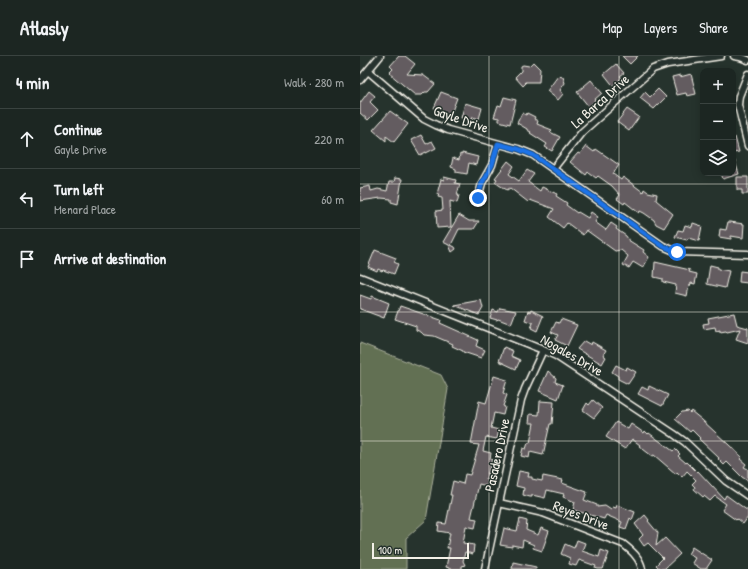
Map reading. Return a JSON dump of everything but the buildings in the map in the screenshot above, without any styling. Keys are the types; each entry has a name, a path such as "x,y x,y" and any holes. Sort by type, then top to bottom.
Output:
{"street":[{"path":"360,80 380,56"},
{"name":"La Barca Drive","path":"553,169 582,132 653,69 668,64 721,56"},
{"path":"734,56 748,60"},
{"name":"Gayle Drive","path":"368,71 424,119 448,130 518,149 533,155 663,246 677,252 748,254"},
{"path":"748,74 739,96 738,105 748,146"},
{"path":"478,198 482,183 492,165 498,144"},
{"name":"Nogales Drive","path":"360,277 556,356 685,442 726,481 748,496"},
{"name":"Pasadero Drive","path":"484,569 521,400 543,350"},
{"name":"Reyes Drive","path":"499,503 543,513 623,544 639,559 642,569"}],"green space":[{"path":"360,343 441,375 448,389 426,520 406,538 406,569 360,569"}],"route":[{"path":"478,198 482,183 492,165 498,144 518,149 533,155 663,246 677,252"}]}
